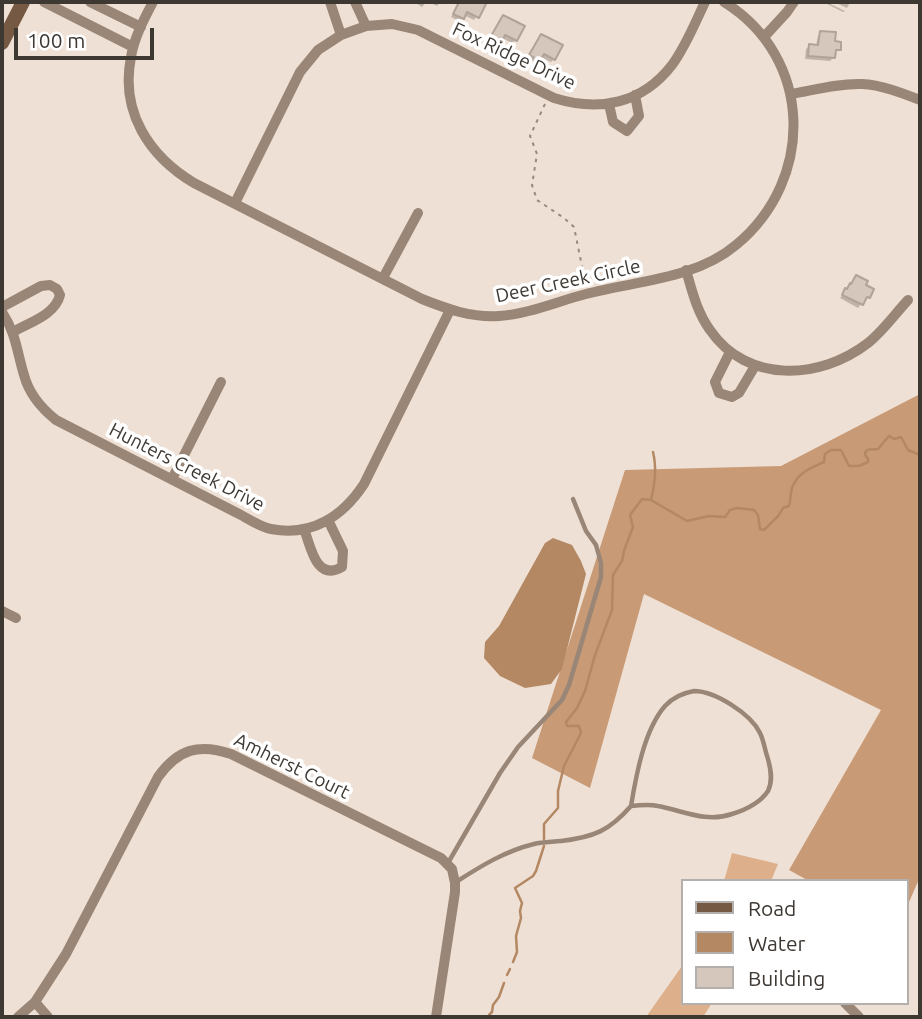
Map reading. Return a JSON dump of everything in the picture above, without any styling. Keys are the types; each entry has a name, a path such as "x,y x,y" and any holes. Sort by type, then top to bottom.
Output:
{"street":[{"path":"2,43 23,2"},
{"path":"44,2 133,47"},
{"path":"90,2 141,27"},
{"name":"Deer Creek Circle","path":"153,2 133,47 129,68 130,94 136,119 147,141 163,160 179,174 422,299 450,310 499,316 529,311 588,293 643,283 687,270 714,260 736,246 756,225 772,202 784,177 792,148 794,118 791,94 780,63 764,37 752,23 723,2"},
{"path":"330,2 341,35"},
{"path":"355,2 366,26"},
{"name":"Fox Ridge Drive","path":"235,203 300,72 318,50 341,35 366,26 392,24 418,30 548,95 582,105 609,104 635,95 657,81 673,63 705,2"},
{"path":"764,37 794,2"},
{"path":"791,94 848,84 865,84 920,100"},
{"path":"609,104 613,122 627,131 639,116 635,95"},
{"path":"383,278 418,213"},
{"path":"687,270 702,319 715,338 730,352 755,366 769,370 809,370 851,355 879,333 908,300"},
{"name":"Hunters Creek Drive","path":"13,332 52,310 58,304 60,295 57,289 50,285 41,286 2,310 13,332 26,383 46,412 66,426 270,529 304,529 321,524 338,514 355,498 450,310"},
{"path":"730,352 715,382 719,393 732,397 739,393 755,366"},
{"path":"172,479 221,382"},
{"path":"304,529 318,564 325,571 334,572 342,567 343,551 328,520"},
{"path":"2,611 16,618"},
{"name":"Amherst Court","path":"18,1017 35,1002 66,954 158,777 172,761 191,750 213,749 231,754 441,858 448,864"},
{"path":"436,1017 455,883 448,864"},
{"path":"35,1002 48,1017"}],"lane":[{"path":"448,864 500,773 518,747 562,699 569,685 601,577 601,563 596,545 586,531 573,499"},
{"path":"455,883 486,863 515,850 537,843 596,835 622,817 631,806 636,776 649,736 665,706 680,694 703,691 712,694 751,719 760,733 770,766 771,784 757,802 745,809 714,819 659,806 631,806"}],"path":[{"path":"548,95 530,136 537,154 532,186 537,200 574,227 588,293"}],"shaded area":[{"path":"920,394 920,877 908,904 908,879 805,879 789,870 881,710 644,594 590,788 532,758 625,470 781,466"},
{"path":"732,853 778,864 772,879 725,879"},
{"path":"680,969 680,1005 711,1005 703,1017 646,1017"}],"water":[{"path":"553,538 572,545 586,574 562,669 551,684 525,688 500,676 484,658 485,642 499,626 545,543"}],"building":[{"path":"459,2 487,2 479,18 467,12 464,19 453,14"},
{"path":"503,15 525,26 517,41 505,35 502,42 491,36"},
{"path":"820,31 836,32 835,41 841,42 841,50 836,50 835,58 808,56 809,44 818,45"},
{"path":"541,34 563,45 555,60 544,54 540,61 529,55"},
{"path":"856,275 868,281 866,285 874,289 863,305 842,295"}],"waterway":[{"path":"544,839 544,824 558,808 558,791 564,766 581,733 579,726 567,726 566,722 585,691 612,610 613,575 622,561 633,527 630,515 642,499 651,500 687,521 709,516 725,517 730,510 737,508 754,510 758,515 760,529 764,530 783,508 789,506 797,478 824,462 825,454 831,450 841,450 849,466 859,466 868,462 866,451 878,449 889,436 894,439 901,437 908,450 920,455"},
{"path":"651,500 655,476 653,452"},
{"path":"513,962 517,952 516,936 522,903 515,888 533,876 544,846"},
{"path":"507,975 510,969"},
{"path":"489,1017 504,983"}]}
